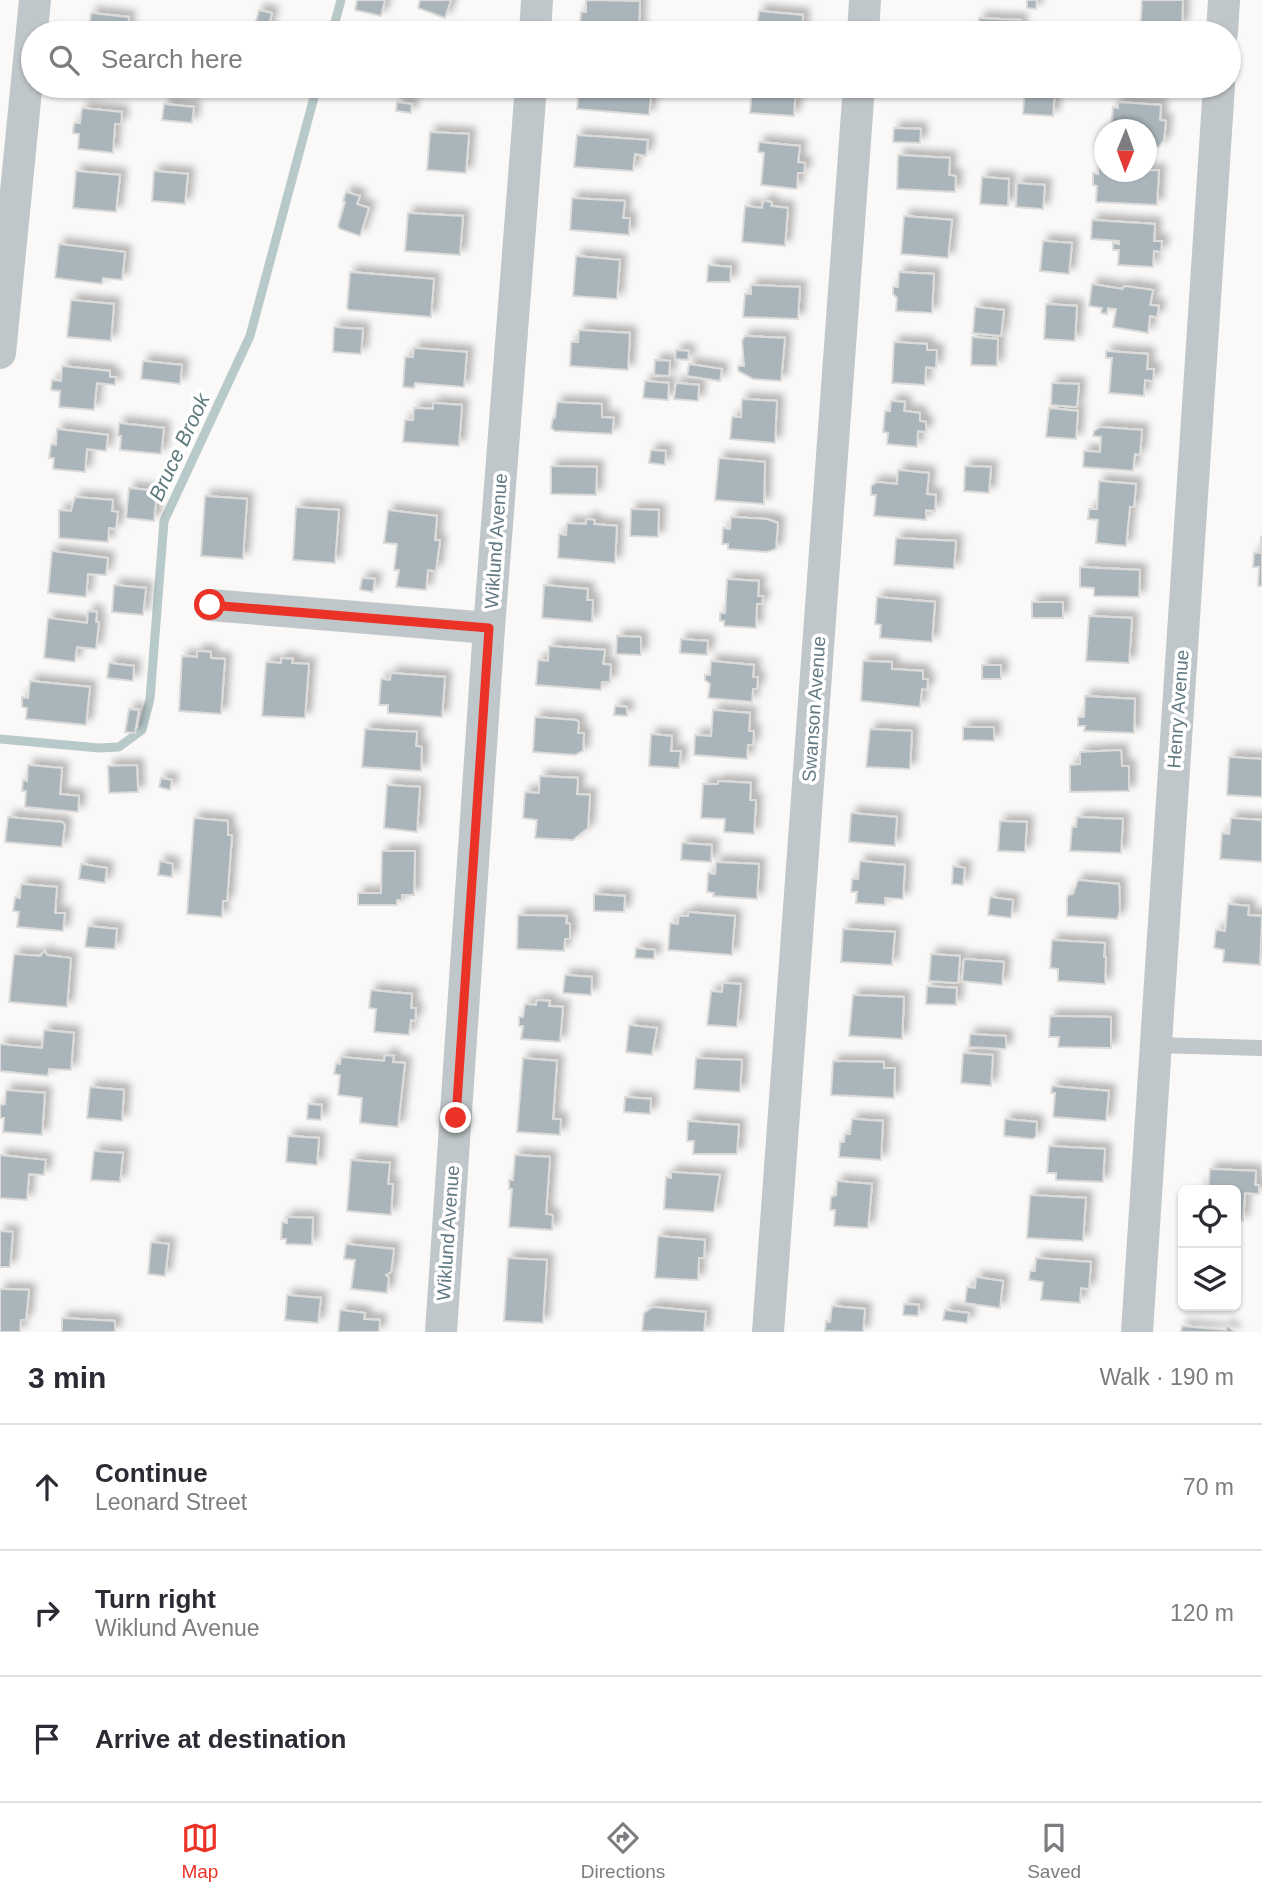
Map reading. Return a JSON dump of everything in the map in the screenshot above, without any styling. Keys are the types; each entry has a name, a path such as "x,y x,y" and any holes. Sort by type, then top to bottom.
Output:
{"street":[{"path":"33,21 35,0"},
{"path":"536,21 537,0"},
{"path":"864,21 865,0"},
{"path":"1223,21 1224,0"},
{"path":"0,353 25,98"},
{"name":"Wiklund Avenue","path":"441,1332 489,628 530,98"},
{"name":"Swanson Avenue","path":"768,1332 858,98"},
{"name":"Henry Avenue","path":"1137,1332 1218,98"},
{"path":"210,605 489,628"}],"lane":[{"path":"1156,1045 1262,1048"}],"building":[{"path":"357,0 385,0 381,16 355,10"},
{"path":"420,0 451,0 445,18 418,8"},
{"path":"586,0 640,1 639,21 580,21 581,12 586,12"},
{"path":"1027,0 1037,0 1036,9 1027,8"},
{"path":"1142,0 1183,0 1182,21 1141,21"},
{"path":"259,10 272,13 270,21 256,21"},
{"path":"759,11 803,15 803,21 758,21"},
{"path":"91,13 129,17 128,21 90,21"},
{"path":"979,18 1021,20 1021,21 979,21"},
{"path":"578,98 651,98 649,115 577,109"},
{"path":"751,98 795,98 794,116 750,113"},
{"path":"1024,98 1054,98 1053,116 1023,114"},
{"path":"397,102 412,104 411,113 396,111"},
{"path":"1118,102 1161,105 1160,120 1166,121 1164,140 1159,147 1157,119 1112,119 1113,107 1118,108"},
{"path":"164,104 194,107 192,123 162,120"},
{"path":"82,108 122,112 121,124 115,124 113,153 78,149 79,134 73,133 74,123 80,123"},
{"path":"894,128 921,129 920,143 893,142"},
{"path":"430,132 469,134 466,173 427,170"},
{"path":"577,135 648,140 646,156 635,154 633,171 574,167"},
{"path":"759,142 800,146 798,162 805,163 804,173 798,173 797,189 761,185 764,153 758,152"},
{"path":"898,155 950,158 949,175 956,176 955,192 897,189"},
{"path":"1159,170 1157,205 1096,202 1097,186 1093,185 1093,173 1094,182 1157,182"},
{"path":"76,171 120,175 116,212 73,208"},
{"path":"154,171 188,174 185,204 152,201"},
{"path":"982,177 1009,179 1008,206 980,204"},
{"path":"1017,183 1045,185 1043,209 1016,207"},
{"path":"346,192 360,196 357,204 369,208 360,236 338,226"},
{"path":"572,198 625,201 623,218 630,218 629,235 570,230"},
{"path":"763,201 772,202 771,206 788,208 785,246 742,242 745,206 762,208"},
{"path":"408,213 463,216 460,255 405,251"},
{"path":"904,216 952,220 948,258 901,254"},
{"path":"1092,220 1155,224 1154,241 1162,241 1161,252 1154,251 1153,267 1118,265 1119,250 1113,250 1113,243 1119,244 1119,241 1091,239"},
{"path":"1043,241 1072,243 1069,274 1040,271"},
{"path":"59,244 125,252 122,280 103,278 102,284 55,278"},
{"path":"576,256 620,260 617,299 573,296"},
{"path":"708,265 731,267 730,282 707,282"},
{"path":"350,272 434,279 431,317 349,310"},
{"path":"899,272 934,274 932,313 896,311 897,298 893,294 893,287 898,287"},
{"path":"1092,284 1153,290 1150,305 1159,306 1157,317 1150,316 1148,333 1113,327 1116,309 1108,308 1107,314 1101,313 1102,308 1089,306"},
{"path":"751,285 800,287 798,319 743,317 745,294 751,294"},
{"path":"71,300 114,304 111,341 67,337"},
{"path":"1046,304 1077,306 1075,341 1044,339"},
{"path":"975,307 1004,310 1001,336 973,333"},
{"path":"334,327 363,329 361,354 333,352"},
{"path":"579,330 630,333 628,370 570,366 571,342 578,342"},
{"path":"745,336 785,338 781,381 753,379 738,371 738,366 744,366 742,341"},
{"path":"972,337 998,339 997,366 971,365"},
{"path":"894,342 927,344 927,350 937,350 936,368 926,367 925,385 892,383"},
{"path":"414,348 467,352 464,387 415,383 414,388 403,387 405,357 413,357"},
{"path":"676,350 689,351 688,360 675,359"},
{"path":"1106,351 1148,354 1147,369 1154,369 1153,381 1145,380 1144,396 1109,393 1112,358 1106,358"},
{"path":"655,360 670,361 669,376 654,375"},
{"path":"143,361 182,365 180,384 141,379"},
{"path":"689,364 722,369 720,381 687,376"},
{"path":"62,366 110,371 110,377 116,377 115,385 97,383 94,410 59,407 60,391 51,390 52,380 61,381"},
{"path":"645,381 669,383 668,400 643,398"},
{"path":"676,383 699,385 698,401 674,399"},
{"path":"1052,383 1079,384 1077,407 1051,405"},
{"path":"742,399 777,401 775,443 730,439 732,417 741,417"},
{"path":"891,401 905,402 904,411 920,413 920,421 926,422 926,432 918,431 917,447 887,444 888,433 883,432 885,411 890,411"},
{"path":"557,402 602,404 602,417 614,418 612,434 555,431 551,428"},
{"path":"433,403 462,405 459,446 403,442 405,420 413,420 414,408 433,409"},
{"path":"1049,408 1078,411 1076,439 1046,437"},
{"path":"119,423 164,428 161,454 120,450"},
{"path":"1100,427 1142,430 1140,455 1135,454 1133,471 1083,467 1084,451 1100,452 1101,437 1093,436 1094,431"},
{"path":"57,429 108,435 106,451 87,449 85,472 53,469 54,458 49,458 51,444 56,445"},
{"path":"651,450 666,451 665,465 649,463"},
{"path":"719,458 765,462 764,504 715,500"},
{"path":"551,466 597,467 596,495 551,494"},
{"path":"965,466 991,467 989,493 964,491"},
{"path":"898,470 929,473 927,494 936,495 935,511 926,510 926,520 874,516 876,495 871,495 871,486 877,482 897,484"},
{"path":"1099,481 1136,484 1134,507 1130,507 1126,546 1096,543 1098,520 1088,519 1089,509 1097,509"},
{"path":"129,488 157,491 154,521 126,518"},
{"path":"205,496 247,499 243,559 201,556"},
{"path":"75,497 113,500 112,511 118,512 116,529 109,528 108,542 59,538 59,510 71,511"},
{"path":"296,507 339,510 335,563 293,560"},
{"path":"631,509 659,510 658,537 630,536"},
{"path":"388,510 437,516 435,540 440,540 436,571 428,570 426,590 396,587 399,570 394,570 397,544 384,543"},
{"path":"731,517 767,519 778,523 776,549 767,552 728,549 728,544 722,544 723,528 730,529"},
{"path":"586,519 595,520 594,524 617,526 615,563 558,558 559,534 566,535 567,523 586,524"},
{"path":"1261,537 1262,586 1258,586 1259,567 1253,567 1254,553 1260,553"},
{"path":"896,538 956,541 954,569 894,565"},
{"path":"52,551 108,558 106,575 88,574 86,597 48,593"},
{"path":"1080,567 1140,570 1139,597 1094,596 1094,588 1080,587"},
{"path":"362,578 375,579 373,592 360,590"},
{"path":"727,579 759,581 758,596 763,596 762,604 757,604 756,628 724,626 724,621 720,621 720,613 725,613"},
{"path":"114,585 146,588 143,615 112,612"},
{"path":"544,585 588,589 587,600 593,600 592,622 542,618"},
{"path":"877,597 935,602 932,642 880,638 881,625 875,624"},
{"path":"1032,602 1063,602 1063,618 1032,618"},
{"path":"88,611 97,612 96,622 99,622 96,649 77,647 75,662 44,658 48,618 87,623"},
{"path":"1089,616 1132,618 1129,663 1086,661"},
{"path":"617,636 641,637 641,655 616,654"},
{"path":"681,639 708,641 707,655 680,653"},
{"path":"549,646 605,650 603,664 611,665 610,682 602,682 601,690 536,685 538,660 548,661"},
{"path":"197,651 211,652 211,658 225,659 221,714 179,711 182,656 197,657"},
{"path":"281,658 293,659 292,663 309,664 305,718 262,716 266,662 281,663"},
{"path":"711,661 754,665 753,677 758,677 752,702 708,698 710,684 705,680 705,675 710,675"},
{"path":"863,661 892,662 892,669 923,671 923,679 928,679 927,690 922,689 920,707 861,701"},
{"path":"109,663 134,666 133,681 107,678"},
{"path":"982,665 1001,665 1001,679 982,679"},
{"path":"391,673 445,677 442,717 388,713 388,705 379,705 381,679 390,680"},
{"path":"30,681 90,687 86,725 26,719 27,708 22,707 22,697 28,698"},
{"path":"1085,696 1135,699 1134,733 1084,731 1085,726 1078,726 1078,717 1084,717"},
{"path":"615,706 627,707 627,716 614,715"},
{"path":"129,709 139,710 135,733 125,732"},
{"path":"713,710 750,713 749,731 754,731 753,745 748,745 747,759 694,755 695,735 711,736"},
{"path":"535,717 579,722 578,733 584,733 583,751 575,755 533,752"},
{"path":"963,727 994,727 994,741 963,740"},
{"path":"365,729 417,732 416,746 422,747 421,771 362,767"},
{"path":"870,729 912,731 910,769 866,767"},
{"path":"651,734 672,736 671,751 681,751 679,768 649,766"},
{"path":"1121,750 1122,766 1129,766 1129,791 1070,792 1070,765 1080,764 1080,752"},
{"path":"1229,757 1262,759 1262,797 1227,795"},
{"path":"28,765 62,768 60,794 79,796 78,812 25,807 26,791 22,791 23,780 27,781"},
{"path":"137,765 138,792 109,793 108,766"},
{"path":"540,776 578,778 577,794 590,795 588,828 573,840 535,838 537,820 523,818 525,792 539,793"},
{"path":"161,778 172,780 170,790 159,787"},
{"path":"718,781 751,783 750,800 756,800 754,834 724,832 725,819 701,818 703,784 718,784"},
{"path":"387,785 420,787 417,832 384,828"},
{"path":"851,813 897,817 895,846 849,842"},
{"path":"8,817 62,822 65,825 62,847 5,842"},
{"path":"1077,817 1123,819 1121,853 1070,851 1072,827 1076,827"},
{"path":"194,818 228,821 228,835 232,835 227,901 223,901 222,917 187,914"},
{"path":"1231,818 1262,820 1262,862 1220,859 1222,833 1229,834"},
{"path":"1000,821 1027,822 1025,852 998,851"},
{"path":"682,843 712,845 711,862 681,860"},
{"path":"382,851 415,851 414,895 402,895 402,900 397,900 397,905 358,905 358,893 381,893"},
{"path":"160,861 173,864 172,877 158,875"},
{"path":"860,861 905,865 903,899 885,898 885,905 856,903 857,892 851,892 852,879 858,879"},
{"path":"716,862 759,864 757,899 713,896 714,893 707,892 708,873 715,874"},
{"path":"81,864 107,868 105,883 79,879"},
{"path":"953,866 965,868 963,885 952,884"},
{"path":"1078,880 1119,884 1120,911 1117,919 1067,916 1068,895 1073,894"},
{"path":"21,884 57,887 55,913 65,913 63,931 17,927 19,912 13,911 15,897 20,898"},
{"path":"594,894 625,896 624,912 594,911"},
{"path":"990,897 1013,900 1011,918 988,915"},
{"path":"1228,904 1249,906 1248,915 1262,916 1260,965 1223,962 1224,950 1214,948 1216,930 1225,931"},
{"path":"688,912 735,916 732,955 668,950 670,923 678,924 679,916 688,916"},
{"path":"518,915 567,916 570,939 565,939 564,951 517,949"},
{"path":"88,926 117,929 115,949 85,947"},
{"path":"843,929 895,932 892,965 841,962"},
{"path":"1052,940 1105,943 1105,984 1058,981 1058,969 1050,968"},
{"path":"636,948 655,950 654,959 635,958"},
{"path":"45,951 47,955 71,958 67,1007 9,1002 14,954 40,956"},
{"path":"931,954 960,956 958,983 929,981"},
{"path":"964,959 1004,962 1002,985 962,981"},
{"path":"565,975 592,977 591,995 563,993"},
{"path":"723,983 741,984 737,1027 707,1025 711,991 722,992"},
{"path":"927,986 957,988 956,1005 926,1004"},
{"path":"371,990 412,994 411,1008 416,1008 415,1021 411,1020 409,1035 374,1032 376,1009 369,1008"},
{"path":"853,995 904,997 902,1039 849,1036"},
{"path":"537,1000 550,1001 549,1006 563,1007 560,1042 521,1039 523,1026 519,1026 519,1017 523,1017 525,1004 536,1005"},
{"path":"1050,1016 1111,1017 1111,1048 1058,1047 1059,1037 1049,1037"},
{"path":"629,1025 657,1028 652,1055 626,1052"},
{"path":"44,1030 74,1033 71,1070 49,1069 48,1076 0,1071 0,1044 42,1048"},
{"path":"970,1034 1006,1036 1006,1049 969,1047"},
{"path":"963,1053 993,1055 991,1086 961,1083"},
{"path":"385,1055 394,1056 393,1062 405,1063 398,1127 360,1123 362,1098 338,1095 340,1075 334,1074 336,1063 340,1064 341,1057 384,1061"},
{"path":"523,1058 557,1061 553,1119 561,1119 560,1135 517,1132"},
{"path":"696,1058 742,1060 740,1092 694,1089"},
{"path":"833,1061 884,1062 884,1068 895,1068 894,1098 831,1095"},
{"path":"1052,1086 1109,1091 1106,1121 1053,1117 1055,1093 1051,1093"},
{"path":"90,1087 124,1090 122,1121 87,1118"},
{"path":"6,1090 45,1093 42,1135 3,1132 4,1118 0,1118 0,1105 5,1104"},
{"path":"625,1097 651,1099 650,1114 624,1112"},
{"path":"308,1104 322,1105 321,1120 307,1119"},
{"path":"852,1119 883,1121 881,1160 839,1157 840,1142 844,1142 845,1134 850,1134"},
{"path":"1005,1119 1037,1122 1036,1136 1033,1139 1004,1136"},
{"path":"688,1121 739,1125 737,1154 693,1154 694,1141 687,1141"},
{"path":"288,1136 319,1138 317,1165 286,1162"},
{"path":"1049,1146 1105,1149 1103,1182 1056,1180 1056,1173 1047,1173"},
{"path":"94,1151 123,1153 120,1182 91,1180"},
{"path":"0,1155 46,1160 44,1175 29,1174 27,1200 0,1198"},
{"path":"515,1155 550,1157 546,1214 553,1215 552,1230 509,1227 512,1189 509,1189 509,1180 513,1180"},
{"path":"351,1160 390,1163 388,1184 393,1184 391,1215 347,1211"},
{"path":"1210,1169 1256,1171 1255,1185 1259,1185 1259,1194 1245,1193 1241,1221 1241,1185 1208,1185"},
{"path":"671,1172 720,1175 714,1212 664,1209 666,1177 671,1178"},
{"path":"837,1181 872,1184 868,1228 834,1226 835,1210 830,1210 831,1197 836,1195"},
{"path":"1030,1195 1086,1198 1083,1241 1027,1238"},
{"path":"287,1217 313,1218 312,1245 286,1244 286,1239 281,1239 282,1222 287,1223"},
{"path":"0,1231 13,1232 10,1267 0,1267"},
{"path":"658,1236 705,1240 704,1258 699,1258 698,1280 655,1278"},
{"path":"151,1242 169,1244 165,1276 148,1274"},
{"path":"346,1244 394,1249 391,1272 386,1275 389,1278 387,1293 351,1289 355,1260 344,1259"},
{"path":"508,1258 547,1260 543,1323 504,1321"},
{"path":"1036,1258 1091,1262 1089,1289 1081,1288 1080,1303 1041,1300 1043,1282 1029,1280 1030,1271 1035,1271"},
{"path":"976,1277 1003,1281 1000,1308 965,1303 967,1287 975,1288"},
{"path":"0,1289 29,1290 26,1320 21,1320 20,1332 0,1332"},
{"path":"287,1295 321,1298 318,1323 285,1320"},
{"path":"904,1304 919,1305 918,1316 903,1315"},
{"path":"832,1306 865,1309 863,1332 825,1331 826,1321 830,1322"},
{"path":"653,1307 706,1312 704,1332 642,1331 644,1313"},
{"path":"340,1310 365,1313 364,1319 380,1320 379,1332 338,1332"},
{"path":"945,1310 969,1313 967,1323 943,1320"},
{"path":"62,1318 115,1321 115,1332 62,1332"},
{"path":"1227,1325 1235,1332 1181,1332 1182,1326 1226,1330"}],"waterway":[{"name":"Bruce Brook","path":"335,21 341,0"},
{"name":"Bruce Brook","path":"0,739 99,748 119,747 142,730 150,699 164,521 250,336 314,98"}],"route":[{"path":"210,605 489,628 456,1118"}]}
